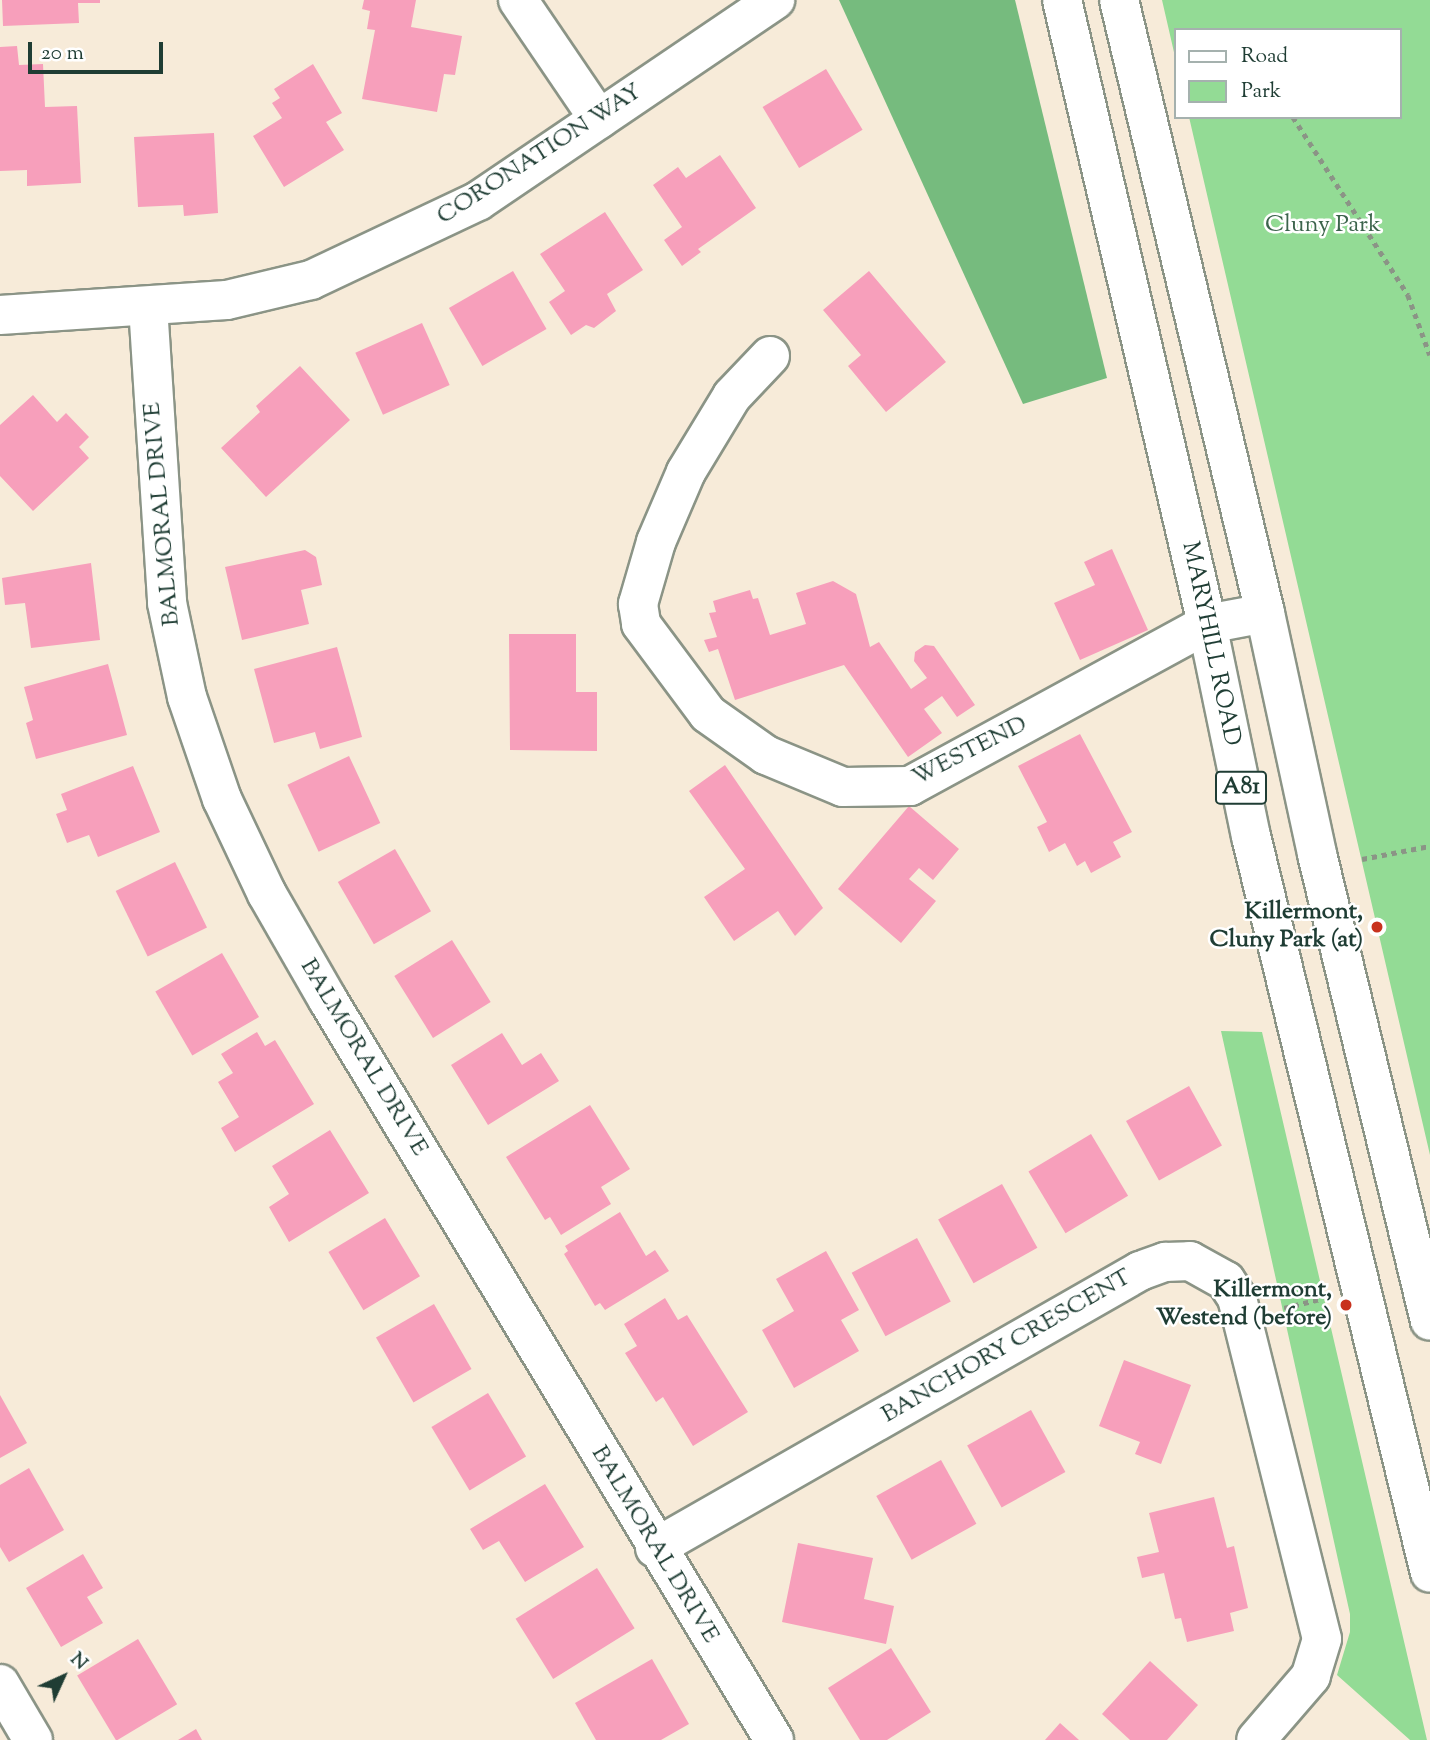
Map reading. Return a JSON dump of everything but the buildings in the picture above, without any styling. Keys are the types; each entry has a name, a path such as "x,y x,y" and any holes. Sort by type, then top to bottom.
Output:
{"street":[{"path":"518,0 599,118"},
{"name":"CORONATION WAY","path":"0,314 226,300 311,280 478,201 775,0"},
{"name":"MARYHILL ROAD","path":"1062,0 1207,624 1251,836 1430,1573"},
{"name":"A81","path":"1119,0 1265,614 1317,854 1430,1320"},
{"name":"BALMORAL DRIVE","path":"148,306 156,478 167,603 187,697 222,799 267,894 328,1000 655,1548 774,1740"},
{"name":"WESTEND","path":"770,356 732,396 686,472 656,542 638,604 640,624 708,714 765,755 843,787 910,786 1207,624 1265,614"},
{"name":"BANCHORY CRESCENT","path":"655,1548 1140,1271 1165,1262 1190,1261 1210,1269 1226,1282 1242,1318 1322,1639 1311,1676 1256,1740"},
{"path":"0,1684 33,1740"}],"path":[{"path":"1294,119 1408,295 1430,355"},
{"path":"1354,860 1430,846"},
{"path":"1242,1318 1362,1289"}],"green space":[{"path":"839,0 1015,0 1107,378 1023,404"},
{"name":"Cluny Park","path":"1162,0 1430,0 1430,1155 1189,119 1402,119 1402,28 1174,28 1174,52"},
{"path":"1221,1031 1262,1032 1427,1740 1410,1740 1337,1675 1350,1632 1350,1614"}],"place":[{"name":"Killermont, Cluny Park (at)","path":"1377,927"},
{"name":"Killermont, Westend (before)","path":"1346,1305"}]}
